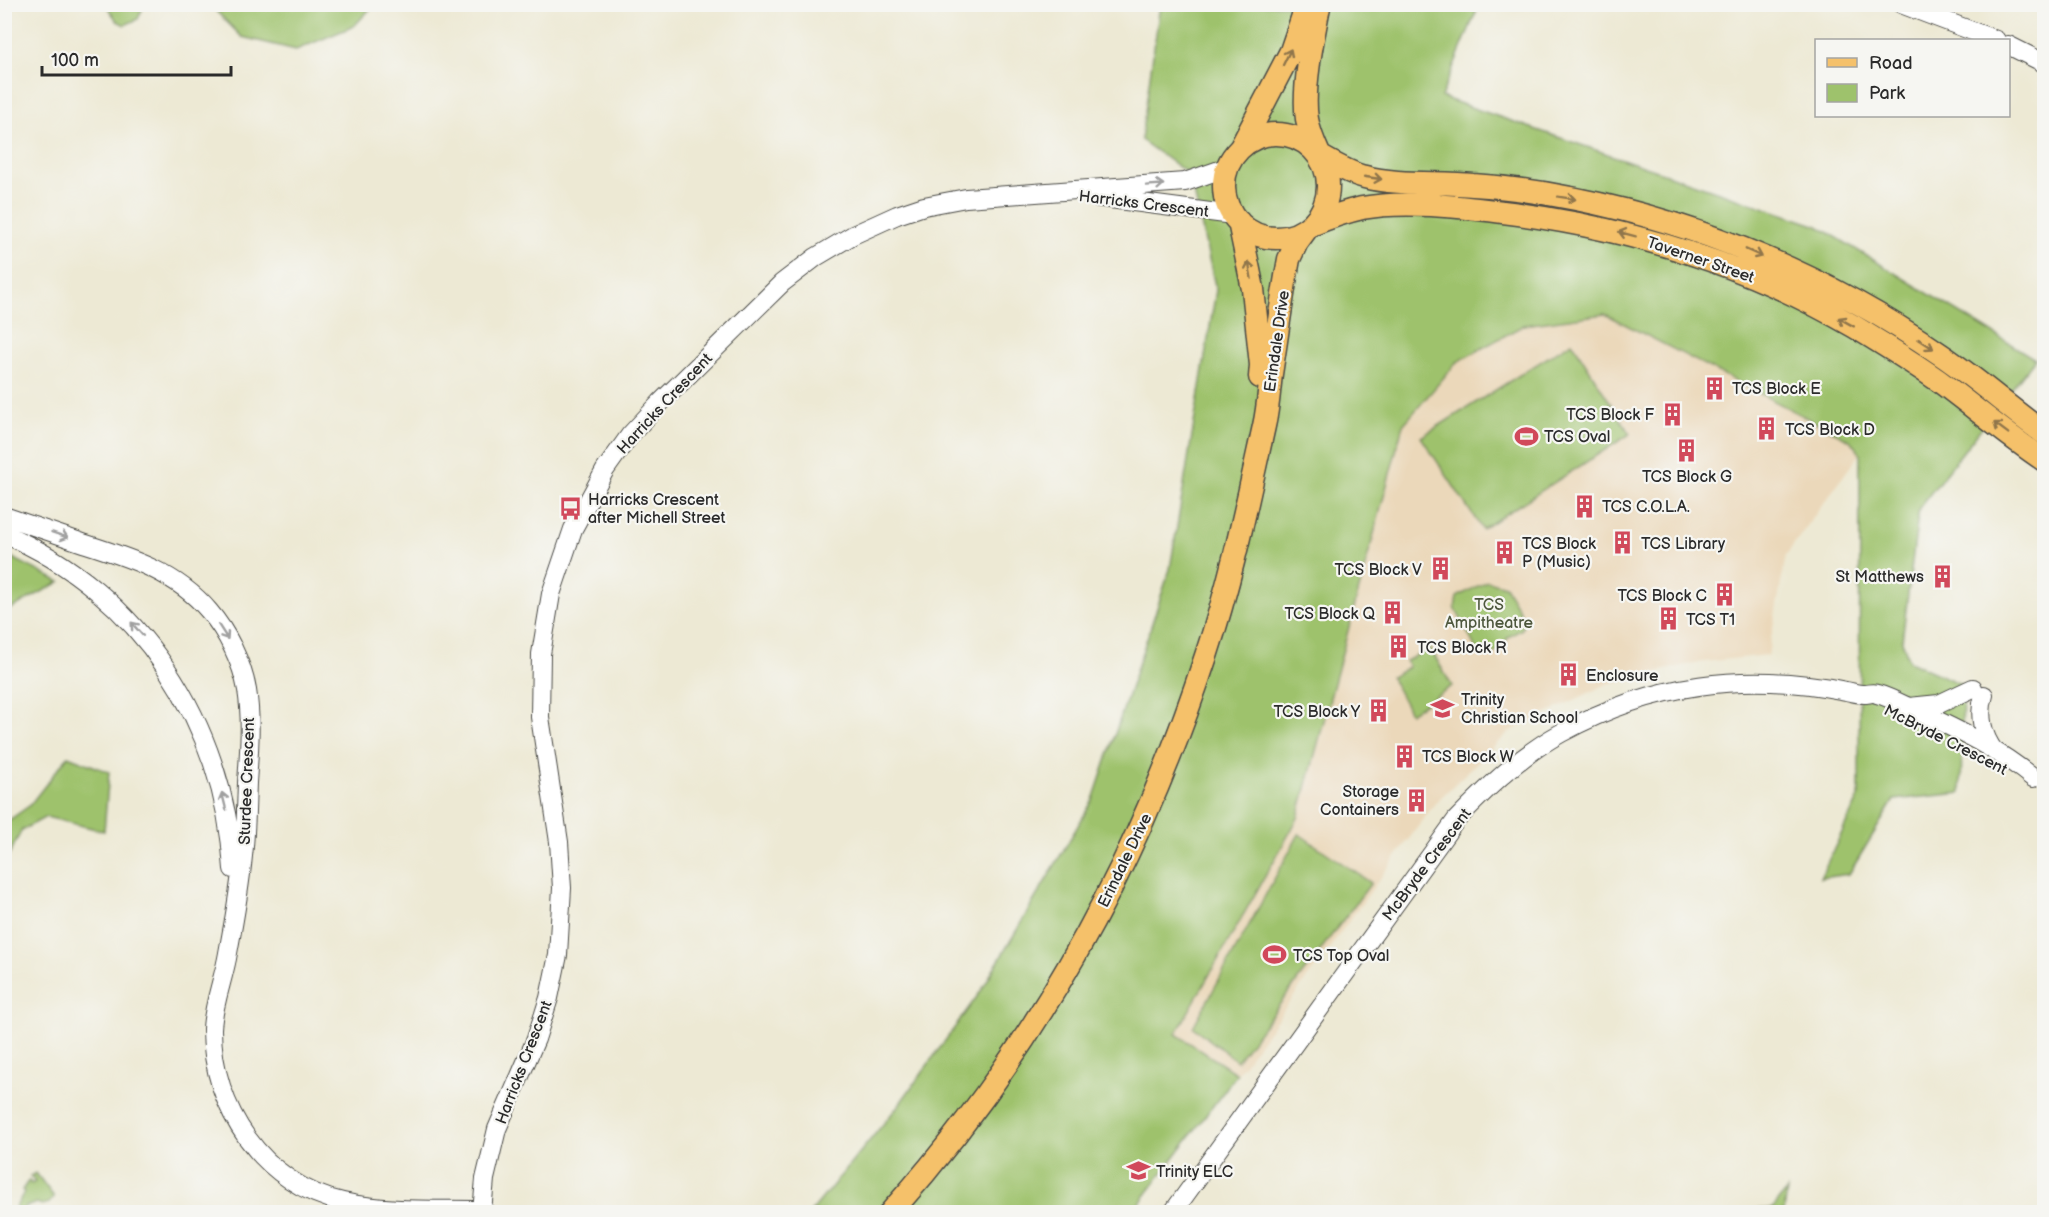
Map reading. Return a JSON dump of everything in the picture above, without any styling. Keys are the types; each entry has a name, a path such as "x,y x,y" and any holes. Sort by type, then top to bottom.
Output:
{"main road":[{"path":"1307,4 1291,51 1241,147 1228,167 1224,192 1236,219 1253,232 1269,237 1293,235 1309,226 1324,208 1328,190 1327,172 1310,132 1305,103 1312,38 1319,4"},
{"path":"1241,147 1256,137 1274,133 1307,143 1319,156"},
{"name":"Taverner Street","path":"1319,156 1345,170 1365,177 1474,184 1576,199 1644,215 1711,236 1764,257 1844,294 1894,323 1962,370 1985,388 2040,448"},
{"name":"Taverner Street","path":"1309,226 1335,215 1364,208 1394,205 1477,209 1546,217 1615,231 1689,252 1768,283 1855,327 1911,362 1971,406 2040,448"},
{"name":"Erindale Drive","path":"1236,219 1253,289 1261,365 1255,459"},
{"name":"Erindale Drive","path":"891,1212 956,1134 1020,1045 1077,952 1131,848 1177,741 1207,654 1235,557 1264,424 1288,259 1309,226"},
{"path":"2040,448 2044,470"}],"street":[{"path":"1901,4 1993,39"},
{"path":"2010,46 2044,63"},
{"name":"Harricks Crescent","path":"482,1211 485,1179 497,1129 536,1039 549,998 558,956 562,888 559,842 541,733 539,685 550,594 573,529 593,489 630,435 782,283 816,257 872,226 924,206 966,198 1185,183 1228,167"},
{"name":"Harricks Crescent","path":"1055,192 1236,219"},
{"name":"Sturdee Crescent","path":"4,516 141,562 177,582 209,611 233,648 247,689 250,727 244,855 226,967 214,1014 213,1055 224,1097 237,1124 263,1157 295,1182 318,1194 342,1202 377,1207 482,1211"},
{"name":"Sturdee Crescent","path":"4,534 80,576 114,605 157,653 195,716 217,772 226,810 237,901"},
{"path":"80,576 92,546"},
{"name":"McBryde Crescent","path":"1173,1212 1456,820 1501,775 1559,734 1618,706 1662,692 1698,685 1772,681 1814,685 1907,707 1995,752 2038,781"},
{"path":"1907,707 1939,704 1978,692 1986,739 1995,752"},
{"name":"McBryde Crescent","path":"1872,697 2008,772 2038,781"}],"shaded area":[{"name":"Trinity Christian School","path":"1605,314 1850,440 1860,453 1786,555 1768,655 1694,663 1607,684 1509,732 1436,802 1237,1074 1176,1034 1298,818 1403,425 1457,362 1524,325"}],"green space":[{"path":"106,5 144,5 138,19 125,25 117,21"},
{"path":"210,5 374,5 354,26 296,50 242,37"},
{"path":"1160,5 1479,5 1441,97 1818,226 2035,359 1919,508 1902,641 1909,661 1963,685 1961,793 1894,800 1849,874 1820,878 1859,797 1860,454 1850,440 1605,314 1524,325 1457,362 1403,425 1298,818 1176,1034 1237,1074 1133,1212 811,1212 898,1106 981,991 1093,800 1170,569 1216,290 1190,175 1141,140"},
{"name":"TCS Oval","path":"1572,342 1630,434 1482,529 1421,437"},
{"path":"5,554 60,582 5,612"},
{"name":"TCS Ampitheatre","path":"1487,581 1505,586 1525,621 1522,629 1508,637 1503,648 1487,657 1477,651 1455,608 1457,597"},
{"path":"1430,648 1452,686 1410,713 1391,677 1409,667 1406,661"},
{"path":"68,756 109,772 104,831 46,817 22,830 5,862 5,823 29,806"},
{"name":"TCS Top Oval","path":"1299,834 1371,883 1237,1061 1193,1027"},
{"path":"36,1173 54,1197 49,1203 42,1205 37,1203 25,1207 21,1212 15,1209 24,1192 22,1190 29,1180 31,1184 35,1182 30,1176"},
{"path":"1787,1190 1784,1212 1744,1212 1744,1210 1772,1209"}],"place":[{"name":"TCS Block E","path":"1714,388"},
{"name":"TCS Block F","path":"1672,414"},
{"name":"TCS Block D","path":"1767,429"},
{"name":"TCS Oval","path":"1526,436"},
{"name":"TCS Block G","path":"1687,451"},
{"name":"TCS C.O.L.A.","path":"1584,506"},
{"name":"Harricks Crescent after Michell Street","path":"570,508"},
{"name":"TCS Library","path":"1623,543"},
{"name":"TCS Block P (Music)","path":"1504,552"},
{"name":"TCS Block V","path":"1440,569"},
{"name":"St Matthews","path":"1942,576"},
{"name":"TCS Block C","path":"1725,595"},
{"name":"TCS Block Q","path":"1393,613"},
{"name":"TCS T1","path":"1668,619"},
{"name":"TCS Block R","path":"1399,647"},
{"name":"Enclosure","path":"1568,675"},
{"name":"Trinity Christian School","path":"1443,708"},
{"name":"TCS Block Y","path":"1378,711"},
{"name":"TCS Block W","path":"1404,756"},
{"name":"Storage Containers","path":"1417,800"},
{"name":"TCS Top Oval","path":"1275,955"},
{"name":"Trinity ELC","path":"1138,1171"}]}
